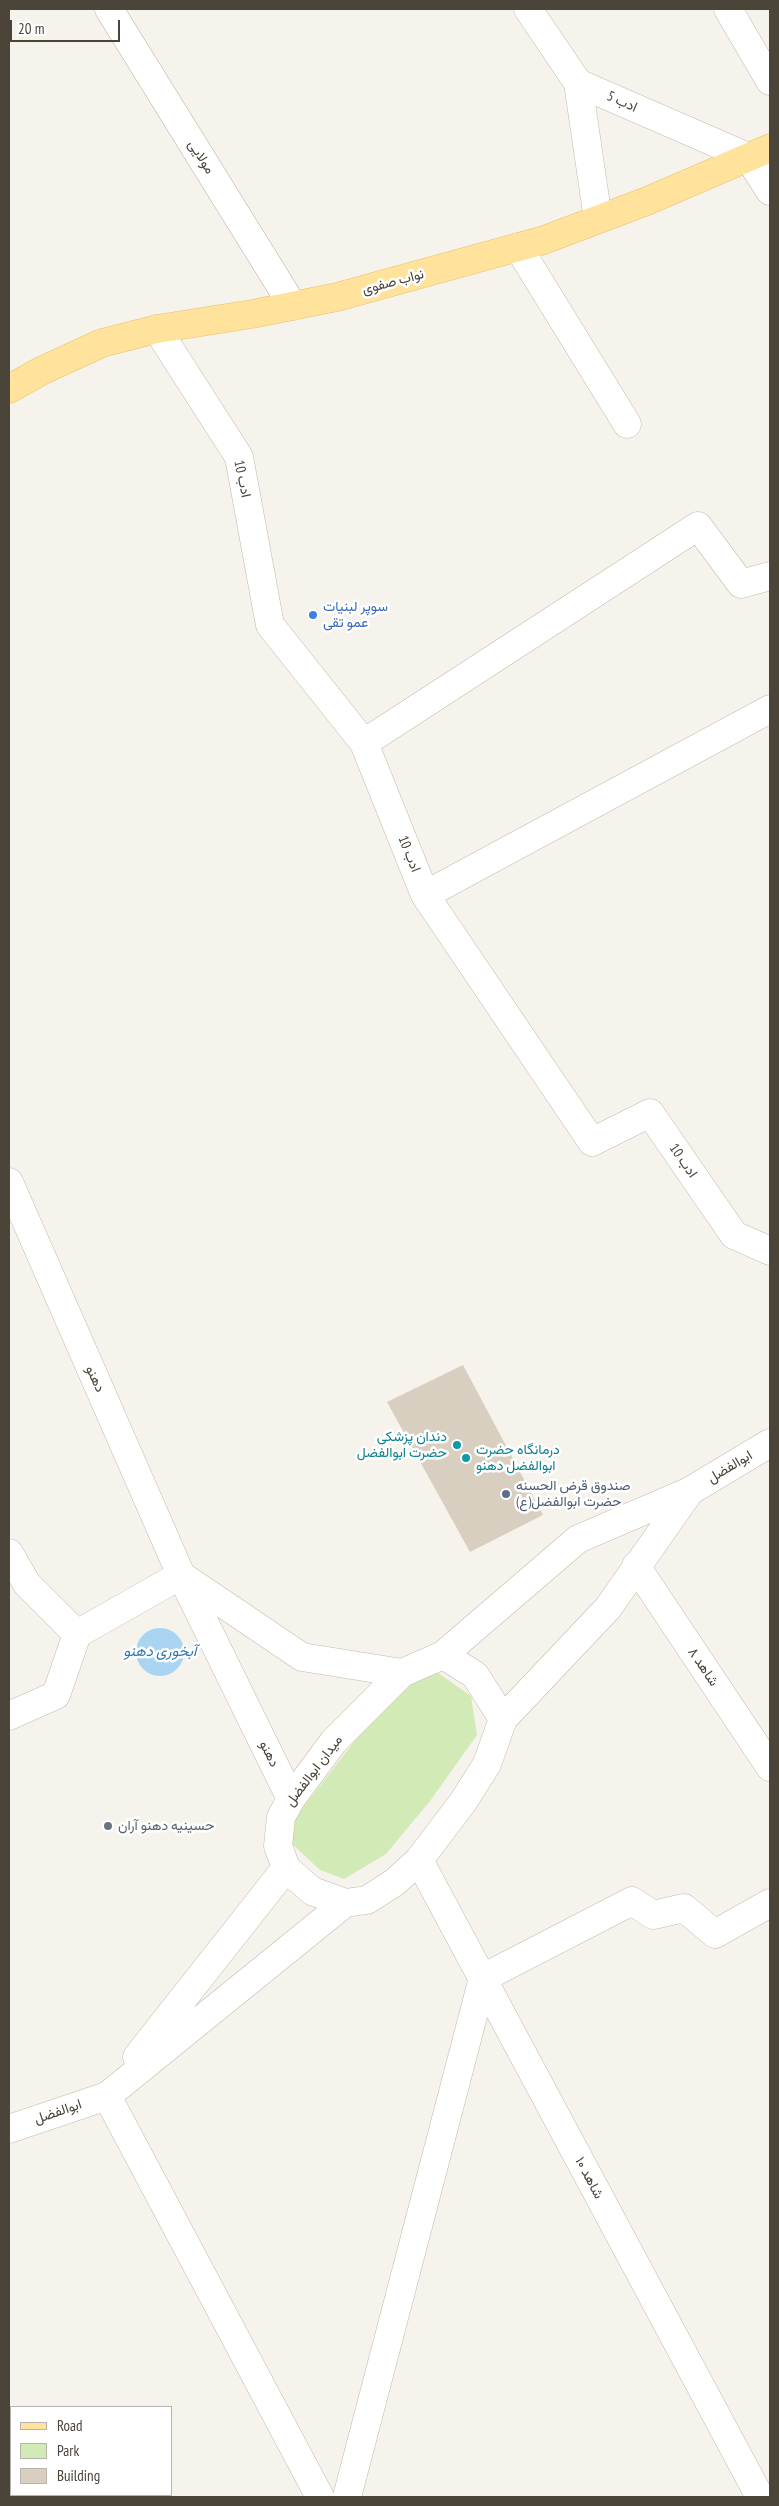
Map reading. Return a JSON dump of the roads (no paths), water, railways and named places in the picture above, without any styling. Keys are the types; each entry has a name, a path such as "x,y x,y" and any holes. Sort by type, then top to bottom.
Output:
{"main road":[{"name":"نواب صفوی","path":"9,389 42,371 102,344 157,329 338,297 544,240 647,201 759,153"}],"street":[{"name":"مولایی","path":"109,9 293,306"},
{"path":"528,9 578,83 598,218"},
{"path":"728,9 770,81"},
{"name":"ادب 5","path":"578,83 759,153"},
{"path":"759,153 770,191"},
{"path":"518,248 627,424"},
{"name":"ادب 10","path":"157,329 239,457 270,625 364,743 425,895 592,1142 650,1113 734,1235 770,1251"},
{"path":"364,743 698,526 741,584 770,576"},
{"path":"425,895 770,709"},
{"name":"دهنو","path":"9,1182 181,1575 291,1799"},
{"name":"ابوالفضل","path":"443,1655 578,1539 690,1491 770,1443"},
{"path":"107,2096 286,1868 312,1891 345,1903 367,1900 395,1882 419,1860 463,1802 487,1764 503,1720 608,1608 690,1491"},
{"path":"9,1553 27,1584 77,1634"},
{"name":"شاهد ۸","path":"636,1566 770,1767"},
{"path":"9,1716 56,1695 77,1634 181,1575 302,1657 402,1673"},
{"path":"443,1655 475,1675 503,1720"},
{"name":"میدان ابوالفضل","path":"286,1868 278,1846 281,1817 291,1799 334,1741 402,1673 443,1655"},
{"name":"شاهد ۱۰","path":"419,1860 760,2497"},
{"path":"347,2497 483,1978 632,1901 653,1915 684,1908 715,1934 770,1903"},
{"path":"107,2096 345,1903"},
{"path":"107,2096 320,2497"},
{"name":"ابوالفضل","path":"9,2129 107,2096"}],"water":[{"name":"آبخوری دهنو","path":"155,1628 165,1628 177,1635 184,1647 184,1657 177,1669 165,1676 155,1676 147,1672 140,1665 136,1657 136,1647 140,1639 147,1632"}],"place":[{"name":"سوپر لبنیات عمو تقی","path":"313,615"},
{"name":"دندان پزشکی حضرت ابوالفضل","path":"457,1445"},
{"name":"درمانگاه حضرت ابوالفضل دهنو","path":"466,1458"},
{"name":"صندوق قرض الحسنه حضرت ابوالفضل(ع)","path":"506,1494"},
{"name":"حسینیه دهنو آران","path":"108,1826"}]}
